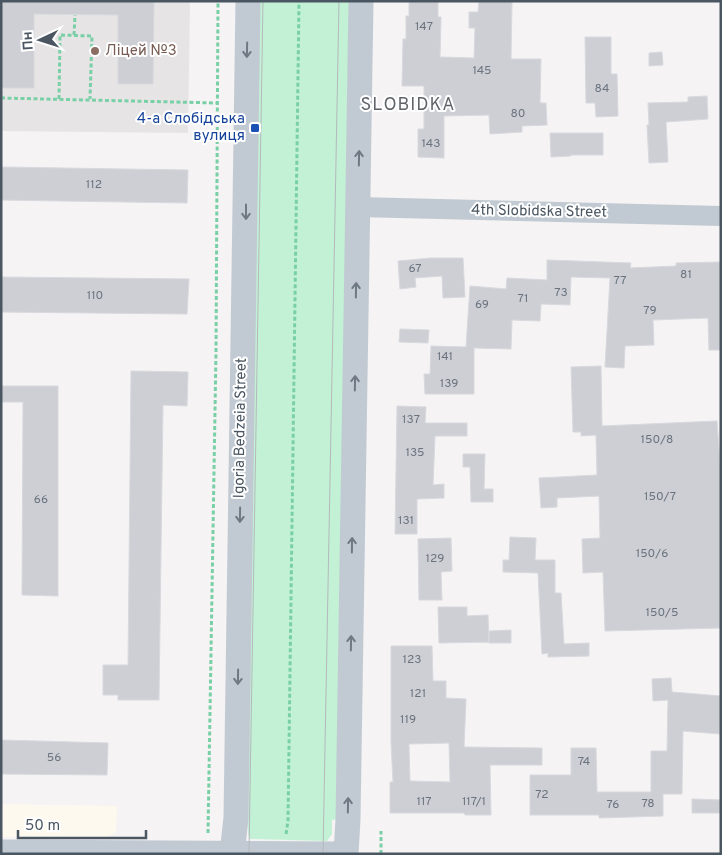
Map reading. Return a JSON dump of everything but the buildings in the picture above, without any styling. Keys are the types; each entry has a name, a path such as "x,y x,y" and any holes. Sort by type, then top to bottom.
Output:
{"street":[{"name":"Igoria Bedzeia Street","path":"232,853 236,818 248,1"},
{"path":"346,854 361,1"},
{"name":"4th Slobidska Street","path":"358,207 721,216"},
{"path":"1,852 338,854"}],"path":[{"path":"208,818 216,332 218,1"},
{"path":"286,840 288,822 299,1"},
{"path":"74,36 75,14"},
{"path":"59,99 60,35 92,36 90,100"},
{"path":"1,98 217,103"},
{"path":"381,830 381,854"}],"shaded area":[{"name":"Ліцей №3","path":"1,1 190,1 188,133 1,131"},
{"path":"1,804 117,806 116,832 103,839 1,837"}],"green space":[{"path":"258,1 352,1 338,819 332,820 332,834 327,841 250,839 248,834"}],"tram line":[{"path":"249,854 263,1"},
{"path":"323,854 339,1"}],"place":[{"name":"Ліцей №3","path":"95,51"},
{"name":"4-а Слобідська вулиця","path":"255,128"}],"district":[{"name":"SLOBIDKA","path":"408,105"}]}
